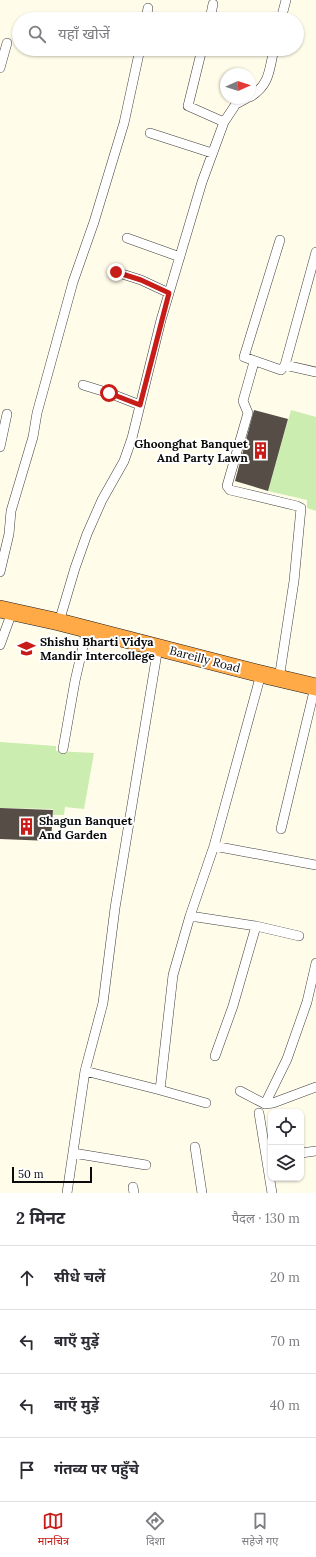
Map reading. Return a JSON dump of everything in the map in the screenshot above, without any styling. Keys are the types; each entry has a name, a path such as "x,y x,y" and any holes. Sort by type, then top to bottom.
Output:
{"highway":[{"name":"Bareilly Road","path":"6,610 315,687"}],"street":[{"path":"283,12 286,0"},
{"path":"212,12 214,4"},
{"path":"147,12 148,8"},
{"path":"0,68 7,43"},
{"path":"0,572 9,534 11,511 33,437 37,414 73,282 94,222 124,123 138,56"},
{"path":"200,56 188,106 224,122"},
{"path":"256,93 266,83 272,56"},
{"path":"59,622 87,534 102,500 124,461 132,438 169,293 202,182 224,122 236,104"},
{"path":"150,133 212,153"},
{"path":"127,238 180,257"},
{"path":"280,240 244,355 246,359 254,362 281,370 285,365 316,252"},
{"path":"116,272 141,280 169,293"},
{"path":"254,362 243,400 248,413 227,486 230,490 301,508 294,581 279,679"},
{"path":"285,365 316,372"},
{"path":"82,385 109,393 140,405"},
{"path":"0,447 7,414"},
{"path":"0,645 6,610"},
{"path":"63,749 75,681 87,629"},
{"path":"67,1193 85,1070 103,1003 114,908 158,647"},
{"path":"160,1090 173,976 190,916 214,846 261,674"},
{"path":"281,829 315,687"},
{"path":"214,846 316,865"},
{"path":"190,916 256,926 299,936"},
{"path":"215,1056 233,1006 256,926"},
{"path":"265,1104 290,1052 308,1002 316,963"},
{"path":"85,1070 206,1103"},
{"path":"240,1091 265,1104 273,1103 316,1088"},
{"path":"259,1113 268,1157"},
{"path":"196,1147 202,1193"},
{"path":"73,1152 146,1165"},
{"path":"304,1153 316,1152"},
{"path":"271,1181 272,1193"}],"green space":[{"path":"291,410 316,417 316,511 307,508 307,500 268,491"},
{"path":"0,742 56,746 56,751 94,753 84,809 65,807 64,815 53,815 53,809 0,808"}],"building":[{"name":"Ghoonghat Banquet And Party Lawn","path":"254,410 288,419 268,491 235,481"},
{"name":"Shagun Banquet And Garden","path":"0,808 53,810 51,841 0,839"}],"place":[{"name":"Ghoonghat Banquet And Party Lawn","path":"261,450"},
{"name":"Shishu Bharti Vidya Mandir Intercollege","path":"27,648"},
{"name":"Shagun Banquet And Garden","path":"26,827"}],"route":[{"path":"109,393 140,405 169,293 141,280 116,272"}]}
